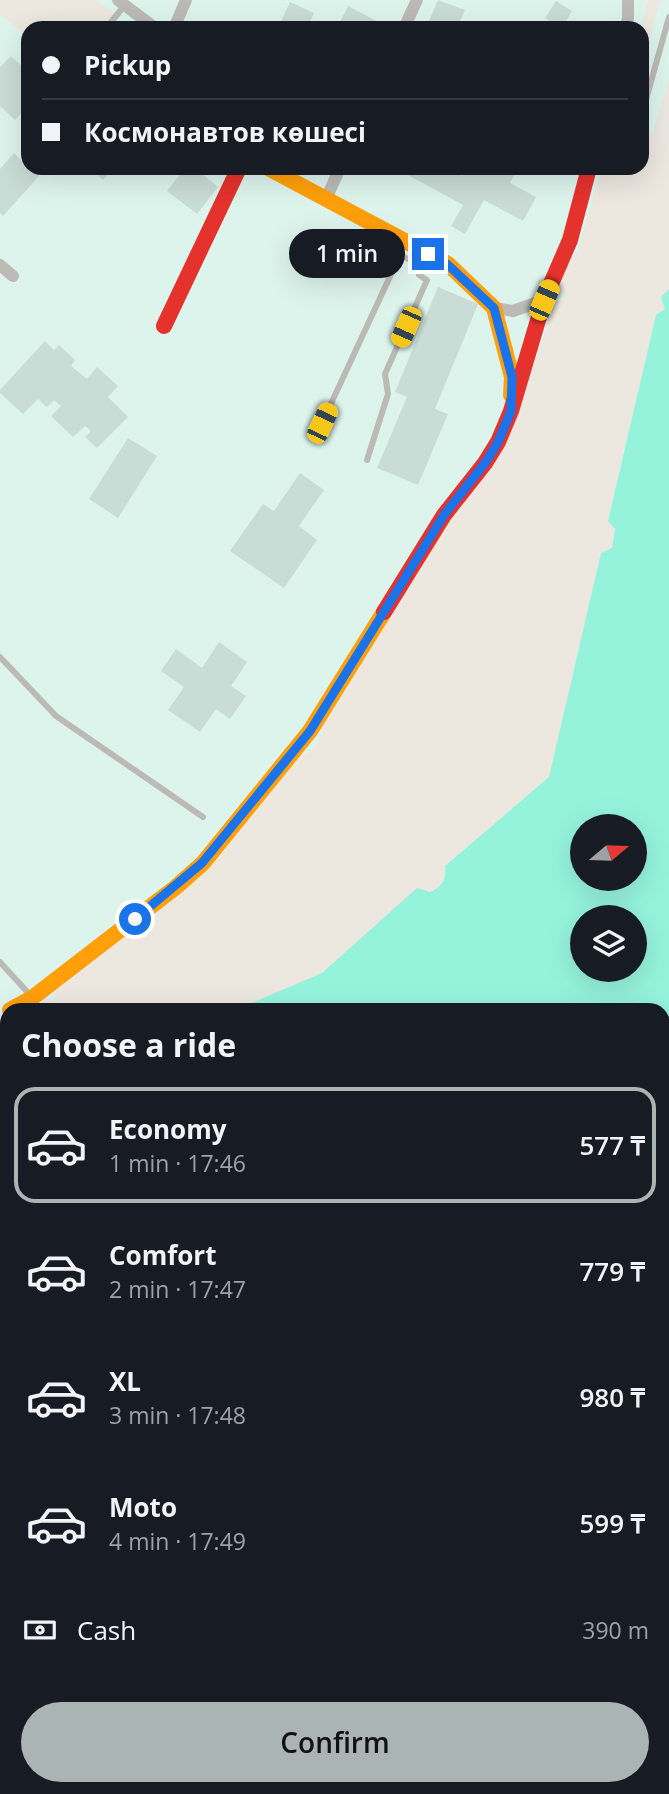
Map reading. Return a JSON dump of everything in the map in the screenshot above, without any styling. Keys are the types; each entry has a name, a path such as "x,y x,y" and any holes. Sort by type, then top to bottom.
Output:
{"street":[{"path":"177,21 186,0"},
{"path":"407,21 417,0"},
{"path":"627,21 628,0"},
{"path":"122,3 146,21"},
{"path":"163,326 236,175"},
{"path":"281,175 426,260 447,264 494,308 512,377 511,411"},
{"path":"326,199 337,175"},
{"path":"22,1003 176,887 202,863 310,731 444,515 485,463 511,411 544,300 570,240 587,175"},
{"path":"0,265 13,275"},
{"path":"494,308 513,311 544,300"}],"lane":[{"path":"110,21 122,3"},
{"path":"649,89 669,17"},
{"path":"322,423 400,255 426,260 419,275 427,280 385,374 388,394 367,460"},
{"path":"0,657 56,716 203,817"},
{"path":"0,962 32,998"}],"shaded area":[{"path":"0,0 96,0 114,13 107,21 21,21 21,31 0,15"},
{"path":"648,0 660,0 649,42 649,21 643,21"},
{"path":"669,77 669,289 661,297 665,309 656,315 608,520 615,529 612,549 601,553 549,777 445,866 445,877 438,888 424,891 322,973 310,979 252,1003 37,1003 47,995 50,1001 56,997 53,990 193,880 297,755 310,753 322,734 320,722 442,530 514,423 555,302 563,300 565,293 556,294 568,260 577,253 600,175 649,175 649,133 653,133"},
{"path":"669,289 669,1003 251,1003 322,973 417,888 430,892 438,888 444,879 445,866 549,777 601,553 612,548 615,529 608,521 656,315 665,309 661,297"}],"building":[{"path":"438,0 465,10 460,21 429,21"},
{"path":"556,1 572,11 566,21 550,21 545,18"},
{"path":"290,2 314,13 310,21 281,21"},
{"path":"348,6 376,21 340,21"},
{"path":"11,56 21,65 21,114 15,120 0,106 0,67"},
{"path":"14,153 21,160 21,175 39,176 3,216 0,213 0,169"},
{"path":"180,175 203,175 218,187 197,214 167,191"},
{"path":"408,175 514,175 510,183 536,197 523,221 484,200 465,234 451,226 463,205"},
{"path":"438,287 478,304 435,409 448,414 418,485 377,468 407,397 395,392"},
{"path":"45,341 54,350 59,345 75,360 71,366 87,379 97,367 118,386 108,397 128,417 97,448 85,437 91,431 85,426 73,437 51,416 61,406 54,400 47,407 38,399 23,414 0,393"},
{"path":"128,438 157,456 118,518 89,499"},
{"path":"300,473 324,490 299,526 317,540 284,588 230,551 263,504 274,511"},
{"path":"219,642 247,662 231,686 246,696 230,719 216,709 200,732 168,710 184,687 161,671 176,649 202,668"}],"traffic: slow":[{"path":"281,175 448,264 494,308 512,377 511,395"},
{"path":"23,1003 176,887 203,863 310,731 384,612"}],"traffic: jam":[{"path":"164,326 236,175"},
{"path":"384,612 444,515 498,442 511,411 544,300 570,240 587,175"}],"route":[{"path":"135,919 202,863 310,731 444,515 498,442 511,411 512,377 494,308 447,264 428,254"}]}
